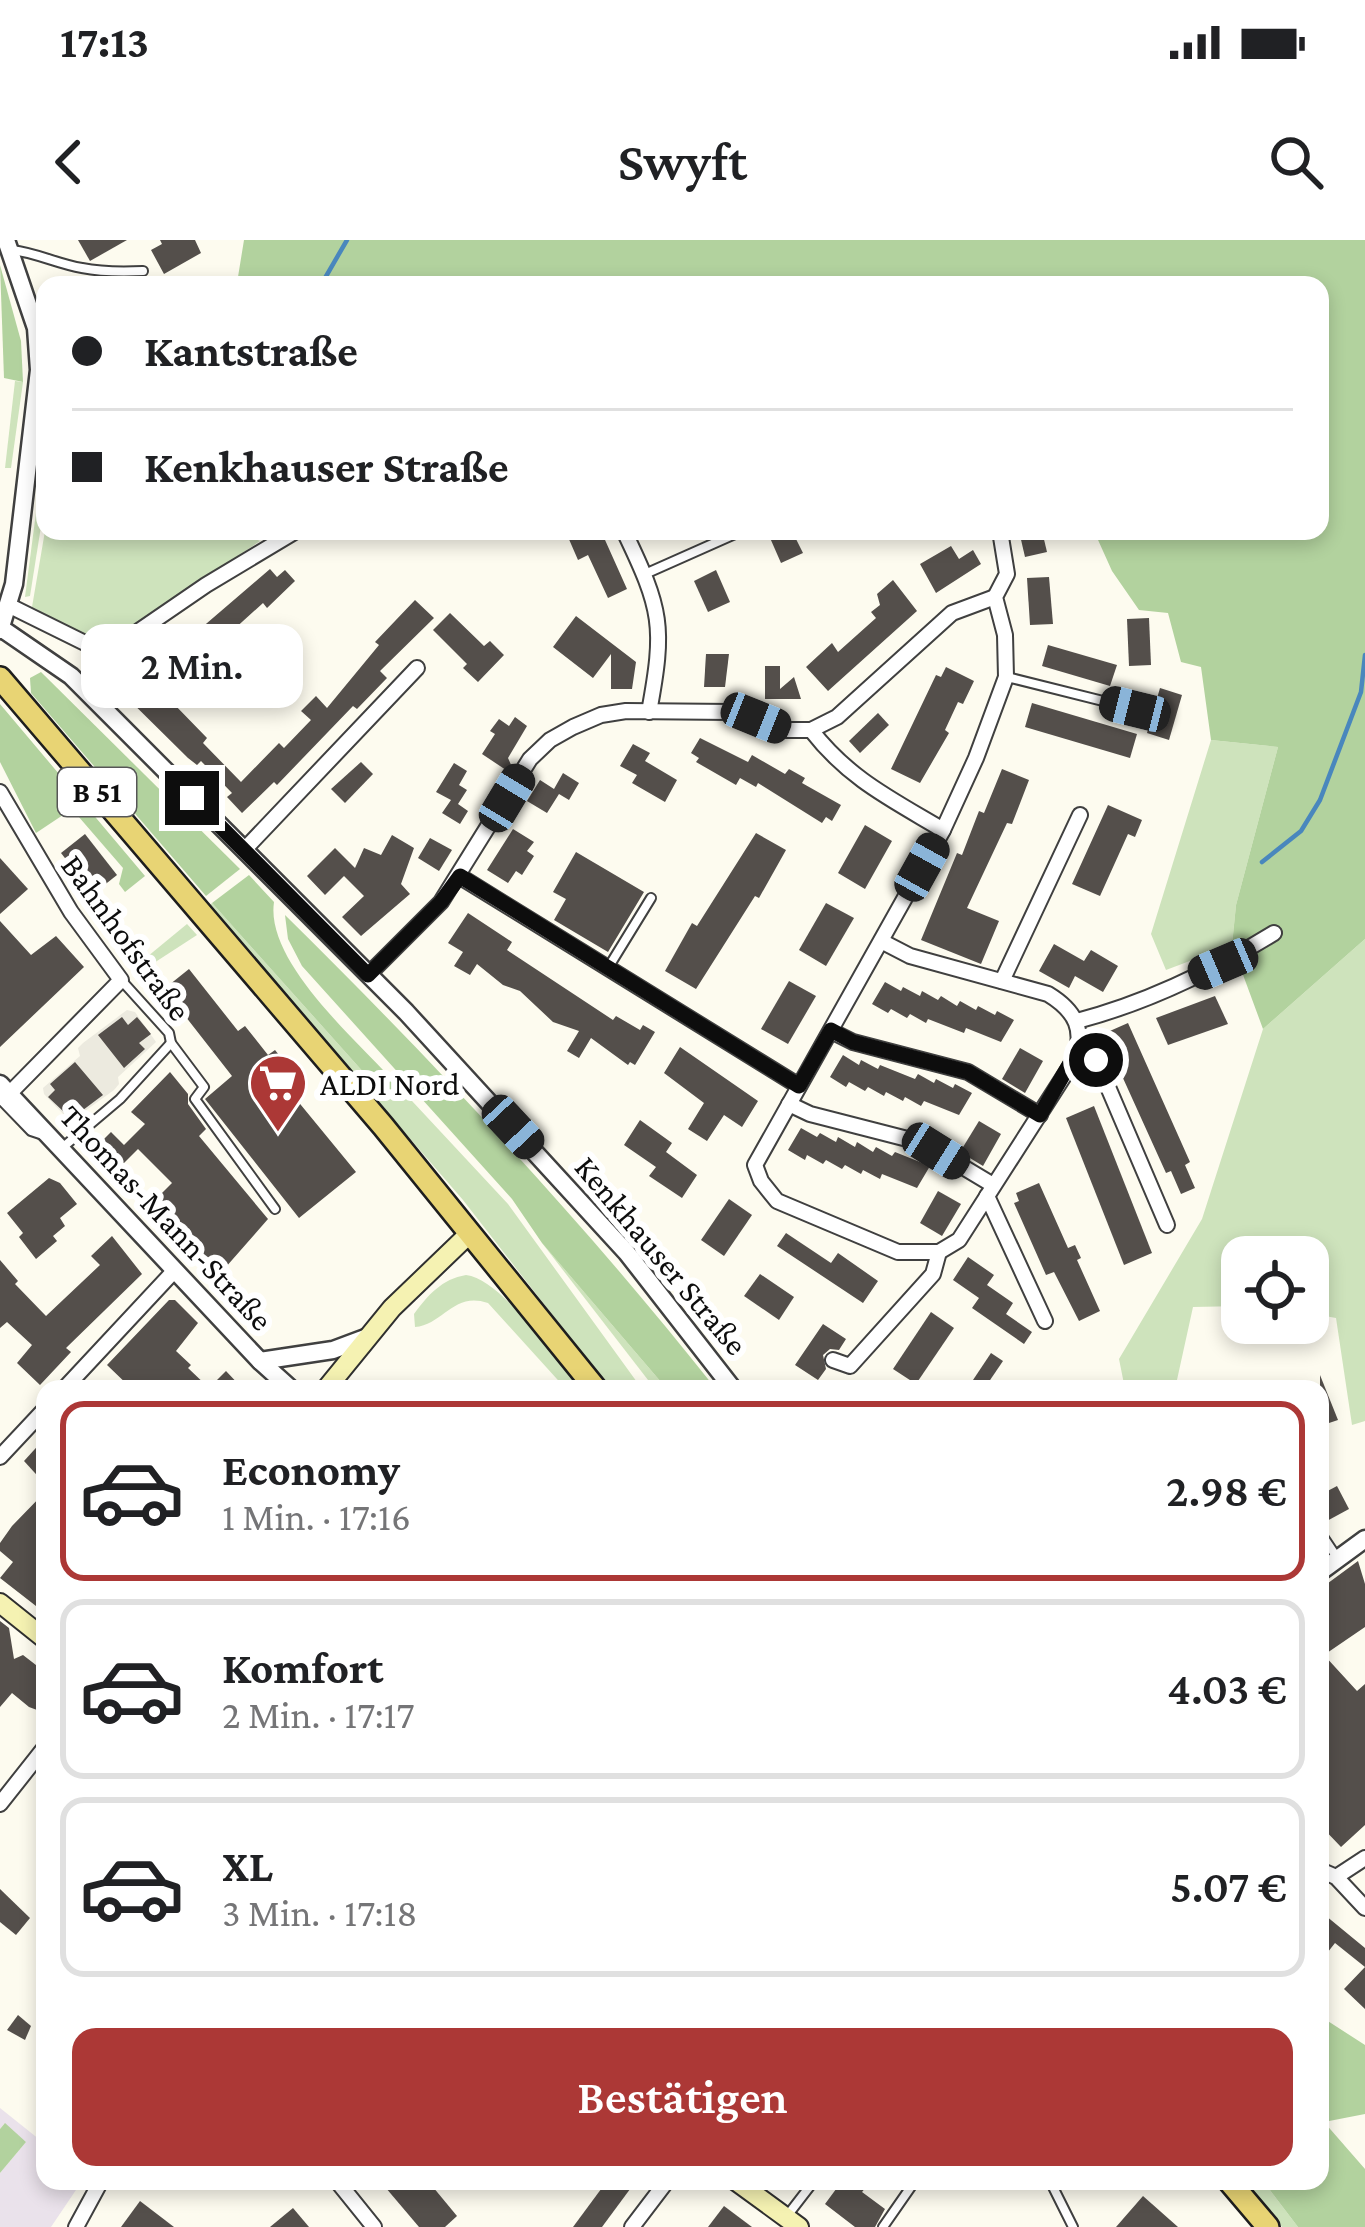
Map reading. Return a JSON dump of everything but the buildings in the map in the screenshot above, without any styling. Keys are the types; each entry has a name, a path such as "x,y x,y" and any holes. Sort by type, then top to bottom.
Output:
{"main road":[{"name":"B 51","path":"1,680 589,1380"},
{"path":"333,1380 365,1338 470,1233"},
{"path":"0,1603 36,1632"},
{"path":"749,2190 793,2222"},
{"path":"1237,2190 1268,2227"}],"street":[{"path":"8,245 36,328"},
{"path":"1,629 10,606 36,394"},
{"path":"10,606 89,645 109,648 127,642 206,585 281,540"},
{"path":"628,540 660,622 660,652 649,712"},
{"path":"881,941 910,956 1048,994 1066,1005 1077,1021 1080,1046 1040,1115 959,1240 939,1252 898,1252 777,1201 755,1165 943,830 976,758 1006,677 1005,634 995,597 1006,574 1001,540"},
{"path":"368,975 441,902 530,759 550,740 601,715 649,712 732,712 786,730 812,730 837,717 952,613 995,597"},
{"name":"Kenkhauser Straße","path":"1,629 71,676 368,975 595,1217 727,1380"},
{"path":"244,850 417,668"},
{"path":"812,730 836,761 860,780 943,830"},
{"name":"Bahnhofstraße","path":"0,792 6,818 121,980"},
{"path":"1002,981 1080,815"},
{"path":"460,876 799,1086"},
{"path":"1077,1021 1223,964 1274,933"},
{"path":"3,1092 121,980"},
{"path":"831,1030 853,1042 968,1072 1040,1115"},
{"path":"1080,1046 1096,1060 1167,1225"},
{"name":"Thomas-Mann-Straße","path":"3,1092 59,1144 281,1380"},
{"path":"789,1104 810,1114 922,1143 990,1190 1045,1321"},
{"path":"833,1360 850,1366 933,1274 939,1252"},
{"path":"72,1380 176,1270"},
{"path":"260,1360 333,1350 365,1338"},
{"path":"0,1457 36,1419"},
{"path":"1329,1565 1365,1539"},
{"path":"0,1804 36,1759"},
{"path":"1336,1876 1365,1858"},
{"path":"1329,1873 1365,1908"},
{"path":"76,2227 96,2190"},
{"path":"344,2190 374,2227"},
{"path":"632,2227 661,2190"}],"lane":[{"path":"8,245 76,268 143,271"},
{"path":"645,574 722,540"},
{"path":"1006,677 1135,709"},
{"path":"608,968 651,898"},
{"name":"Bahnhofstraße","path":"59,1144 120,1100 172,1043 170,1033 121,980"},
{"path":"172,1043 204,1087 195,1100 275,1209"},
{"path":"1329,1545 1338,1558"},
{"path":"1329,1881 1336,1876"},
{"path":"793,2222 809,2190"},
{"path":"883,2227 909,2190"},
{"path":"1056,2190 1073,2227"}],"shaded area":[{"path":"127,1010 135,1012 156,1042 118,1077 114,1090 74,1119 67,1118 43,1088 80,1056 78,1048 83,1043"},
{"path":"0,2108 36,2137 36,2190 76,2190 51,2227 0,2227 0,2173 26,2142 4,2124 0,2129"}],"green space":[{"path":"244,240 1365,240 1365,939 1263,1029 1232,945 1236,905 1278,747 1211,740 1201,667 1181,662 1168,613 1139,610 1112,571 1098,540 1329,540 1329,276 238,276"},
{"path":"0,265 21,341 23,382 4,378"},
{"path":"15,381 23,382 11,468 5,468"},
{"path":"36,513 39,540 30,596 25,597"},
{"path":"43,540 260,541 124,633 111,637 76,631 32,607"},
{"path":"41,672 240,869 206,896 31,693 30,678"},
{"path":"0,704 145,876 125,892 119,884 123,868 72,809 36,833 0,762"},
{"path":"1211,740 1278,747 1236,905 1232,945 1166,970 1151,934"},
{"path":"249,875 274,902 275,926 299,976 399,1087 382,1093 212,903"},
{"path":"212,903 382,1093 399,1087 508,1204 635,1380 603,1380 463,1200 209,906"},
{"path":"285,915 508,1145 709,1380 659,1380 542,1243 512,1199 302,966 288,939"},
{"path":"187,924 197,935 140,972 136,966"},
{"path":"1365,939 1365,1421 1352,1425 1336,1318 1329,1317 1329,1236 1221,1236 1221,1306 1193,1307 1177,1380 1123,1380 1119,1359 1202,1219 1263,1029"},
{"path":"542,1243 659,1380 648,1380"},
{"path":"466,1275 496,1291 573,1380 558,1380 488,1303 466,1301 415,1327 414,1314 450,1280"},
{"path":"1329,2022 1365,2045 1365,2114 1329,2121"},
{"path":"5,2123 26,2142 0,2173 0,2129"},
{"path":"1329,2128 1365,2169 1365,2227 1298,2227 1270,2190 1329,2190"},
{"path":"1251,2190 1270,2190 1298,2227 1282,2227"}],"waterway":[{"path":"326,276 347,240"},
{"path":"1262,862 1301,831 1320,800 1361,692 1365,655"}],"place":[{"name":"ALDI Nord","path":"278,1134"}],"route":[{"path":"192,798 368,975 441,902 460,876 799,1086 831,1030 853,1042 968,1072 1040,1115 1080,1046 1096,1060"}]}
